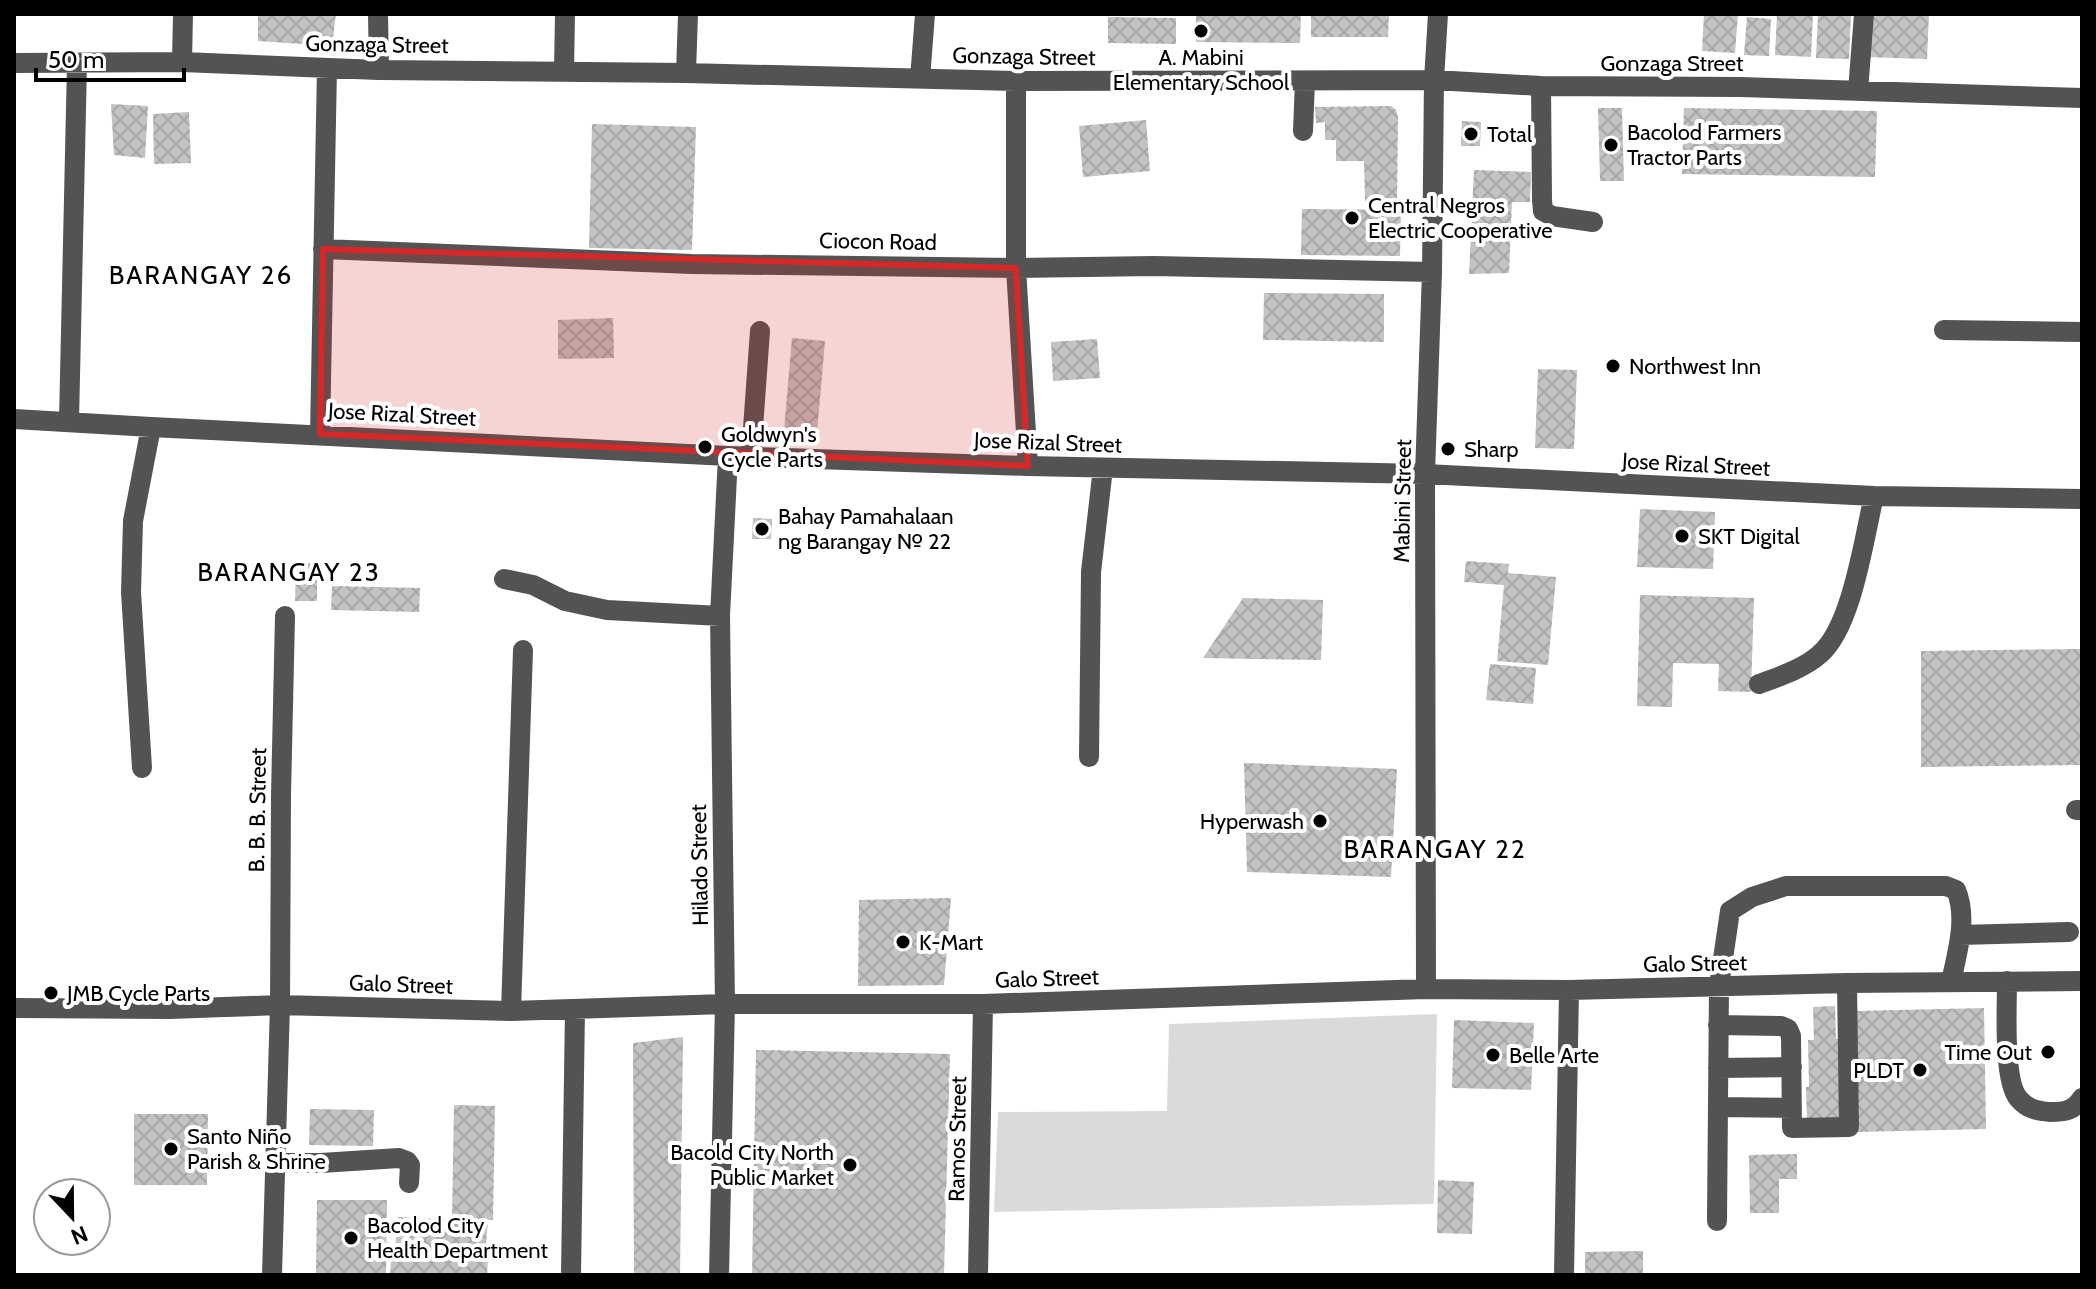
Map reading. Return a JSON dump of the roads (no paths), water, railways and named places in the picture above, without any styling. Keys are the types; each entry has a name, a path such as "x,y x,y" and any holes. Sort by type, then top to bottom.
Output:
{"street":[{"path":"182,62 183,14"},
{"path":"378,14 379,70"},
{"path":"564,71 565,14"},
{"path":"686,73 688,14"},
{"path":"920,79 925,14"},
{"name":"Mabini Street","path":"1426,989 1425,474 1438,14"},
{"path":"1858,91 1864,14"},
{"name":"Gonzaga Street","path":"14,63 182,62 379,70 1016,81 1434,80 1541,86 1740,87 2082,98"},
{"path":"69,421 77,64"},
{"path":"320,434 327,68"},
{"path":"1016,81 1016,268 1028,466"},
{"path":"1303,131 1305,81"},
{"path":"1541,86 1543,211 1552,216 1593,222"},
{"name":"Ciocon Road","path":"323,249 692,264 1016,268 1154,266 1432,272"},
{"path":"1944,330 2082,332"},
{"path":"751,456 760,331"},
{"name":"Jose Rizal Street","path":"14,419 728,456 1425,474 1874,496 2082,499"},
{"path":"142,768 131,592 133,521 151,427"},
{"name":"Hilado Street","path":"719,1275 725,1004 720,616 728,456"},
{"path":"1089,757 1091,572 1103,468"},
{"path":"1759,684 1820,655 1836,634 1846,614 1874,496"},
{"path":"504,579 533,585 565,601 607,610 720,616"},
{"name":"B. B. B. Street","path":"272,1275 280,1005 285,616"},
{"path":"511,1011 523,650"},
{"path":"1717,1221 1719,986 1730,911 1752,897 1786,886 1946,886 1956,890 1960,901 1960,935 1951,982"},
{"path":"1960,935 2069,932"},
{"path":"2007,981 2010,1078 2017,1097 2034,1111 2066,1113 2082,1098"},
{"name":"Galo Street","path":"14,1008 170,1009 280,1005 511,1011 725,1004 983,1004 1426,989 1569,990 2082,981"},
{"path":"1718,1025 1781,1026 1788,1029 1791,1036 1792,1128 1849,1127 1847,983"},
{"path":"1564,1275 1569,990"},
{"name":"Ramos Street","path":"978,1275 983,1004"},
{"path":"571,1275 575,1010"},
{"path":"1718,1068 1792,1067"},
{"path":"1718,1107 1792,1108"},
{"path":"275,1163 399,1158 410,1165 409,1183"}],"place":[{"name":"A. Mabini Elementary School","path":"1201,31"},
{"name":"Total","path":"1471,134"},
{"name":"Bacolod Farmers Tractor Parts","path":"1611,145"},
{"name":"Central Negros Electric Cooperative","path":"1352,218"},
{"name":"Northwest Inn","path":"1613,366"},
{"name":"Goldwyn's Cycle Parts","path":"705,447"},
{"name":"Sharp","path":"1448,449"},
{"name":"Bahay Pamahalaan ng Barangay № 22","path":"762,529"},
{"name":"SKT Digital","path":"1682,536"},
{"name":"Hyperwash","path":"1320,821"},
{"name":"K-Mart","path":"903,942"},
{"name":"JMB Cycle Parts","path":"51,993"},
{"name":"Time Out","path":"2048,1052"},
{"name":"Belle Arte","path":"1493,1055"},
{"name":"PLDT","path":"1920,1070"},
{"name":"Santo Niño Parish & Shrine","path":"171,1149"},
{"name":"Bacold City North Public Market","path":"850,1165"},
{"name":"Bacolod City Health Department","path":"351,1238"}],"district":[{"name":"BARANGAY 26","path":"201,275"},
{"name":"BARANGAY 23","path":"289,572"},
{"name":"BARANGAY 22","path":"1435,849"}]}
